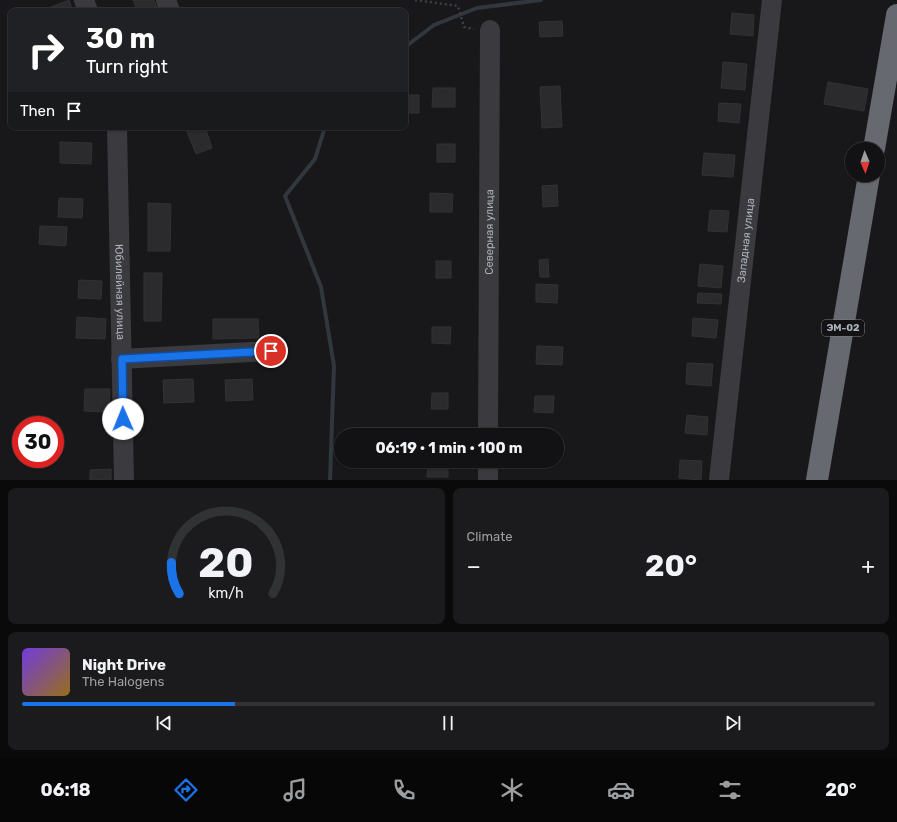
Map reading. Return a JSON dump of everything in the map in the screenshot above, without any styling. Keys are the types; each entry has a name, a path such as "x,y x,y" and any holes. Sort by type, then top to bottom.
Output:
{"highway":[{"path":"875,142 897,15"},
{"name":"ЭМ-02","path":"817,480 868,182"}],"street":[{"name":"Западная улица","path":"719,480 772,0"},
{"name":"Северная улица","path":"488,428 490,30"},
{"name":"Юбилейная улица","path":"117,130 124,480"},
{"path":"122,359 271,351"},
{"path":"488,468 488,480"}],"path":[{"path":"415,0 458,6 464,27"}],"building":[{"path":"69,0 72,8 51,8"},
{"path":"133,0 154,0 157,8 136,8"},
{"path":"732,13 754,15 753,36 730,34"},
{"path":"562,21 563,36 540,37 539,22"},
{"path":"723,62 747,64 745,90 721,88"},
{"path":"828,82 868,89 864,111 824,104"},
{"path":"560,86 562,127 542,128 540,87"},
{"path":"433,88 455,88 455,107 432,107"},
{"path":"408,95 419,95 419,113 408,113"},
{"path":"719,103 741,104 739,123 718,121"},
{"path":"186,130 206,130 212,148 196,154"},
{"path":"60,142 92,143 91,164 60,163"},
{"path":"437,144 455,144 455,162 437,162"},
{"path":"704,153 735,155 733,177 702,175"},
{"path":"557,185 558,206 543,207 542,186"},
{"path":"430,193 453,194 452,212 430,212"},
{"path":"59,198 83,199 82,218 58,217"},
{"path":"148,203 171,204 170,251 148,251"},
{"path":"710,210 729,211 727,232 708,231"},
{"path":"40,226 67,227 66,246 39,244"},
{"path":"548,259 549,277 540,277 539,260"},
{"path":"436,261 451,261 451,278 436,278"},
{"path":"700,264 723,266 721,288 698,286"},
{"path":"144,273 162,273 161,321 144,321"},
{"path":"79,280 102,281 101,299 78,298"},
{"path":"536,284 558,285 557,303 536,302"},
{"path":"698,293 722,294 721,304 697,303"},
{"path":"77,317 106,319 105,339 76,338"},
{"path":"693,318 718,320 716,338 692,336"},
{"path":"213,319 258,319 259,338 213,339"},
{"path":"432,327 451,327 450,344 432,343"},
{"path":"537,346 563,347 562,365 536,364"},
{"path":"687,363 713,364 711,386 686,384"},
{"path":"193,379 194,402 164,403 163,380"},
{"path":"252,379 253,400 226,401 225,380"},
{"path":"85,389 110,389 109,412 84,411"},
{"path":"432,393 448,393 448,409 431,409"},
{"path":"535,396 554,396 553,413 534,412"},
{"path":"687,415 708,417 707,435 685,433"},
{"path":"680,460 702,461 701,480 679,478"},
{"path":"428,468 448,468 448,477 427,477"},
{"path":"111,469 111,480 90,480 90,470"}],"waterway":[{"path":"408,45 434,25 477,8 541,0"},
{"path":"324,130 315,159 285,196 321,287 334,366 330,480"}],"route":[{"path":"123,419 122,359 271,351"}]}
